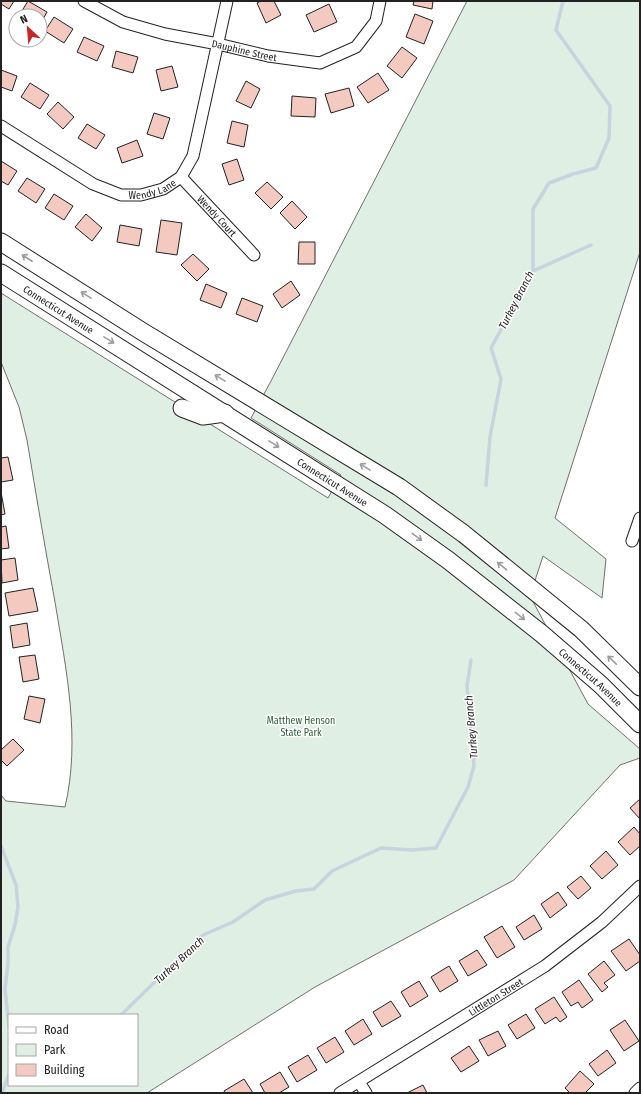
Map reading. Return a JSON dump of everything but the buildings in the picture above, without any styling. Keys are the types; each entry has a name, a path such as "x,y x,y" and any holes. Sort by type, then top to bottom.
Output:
{"main road":[{"path":"1,242 143,332 398,487 464,534 581,630 640,686"},
{"name":"Connecticut Avenue","path":"1,273 226,413 385,515 448,560 542,634 601,685 640,724"},
{"path":"130,353 143,332"},
{"path":"182,408 203,416 226,413"}],"street":[{"name":"Dauphine Street","path":"84,1 123,22 165,34 218,44 268,56 320,63 356,46 376,20 380,1"},
{"name":"Wendy Lane","path":"1,126 93,184 121,195 141,195 162,189 181,177 193,156 227,1"},
{"name":"Wendy Court","path":"181,177 254,256"},
{"path":"632,541 640,518"},
{"name":"Littleton Street","path":"340,1093 545,966 602,922 640,886"},
{"path":"359,1082 366,1093"},
{"path":"635,1093 640,1088"}],"green space":[{"name":"Matthew Henson State Park","path":"467,1 640,1 640,252 555,518 606,559 602,598 543,556 530,596 588,704 640,749 640,758 620,765 514,880 315,987 147,1093 1,1093 1,795 6,801 65,807 70,781 72,730 67,678 27,440 19,407 1,362 1,293 328,498 341,475 251,418"}],"waterway":[{"name":"Turkey Branch","path":"486,485 490,437 501,379 491,348 533,271 533,209 549,183 573,174 596,168 609,138 610,106 556,30 563,1"},
{"path":"533,271 591,245"},
{"name":"Turkey Branch","path":"122,1014 203,935 233,922 265,900 296,891 314,889 332,871 381,848 412,850 436,848 468,787 474,766 467,686 471,660"},
{"path":"1,846 16,885 18,907 15,925 8,947 8,964 5,989 8,1017"},
{"name":"Turkey Branch","path":"2,1093 8,1077"}]}
